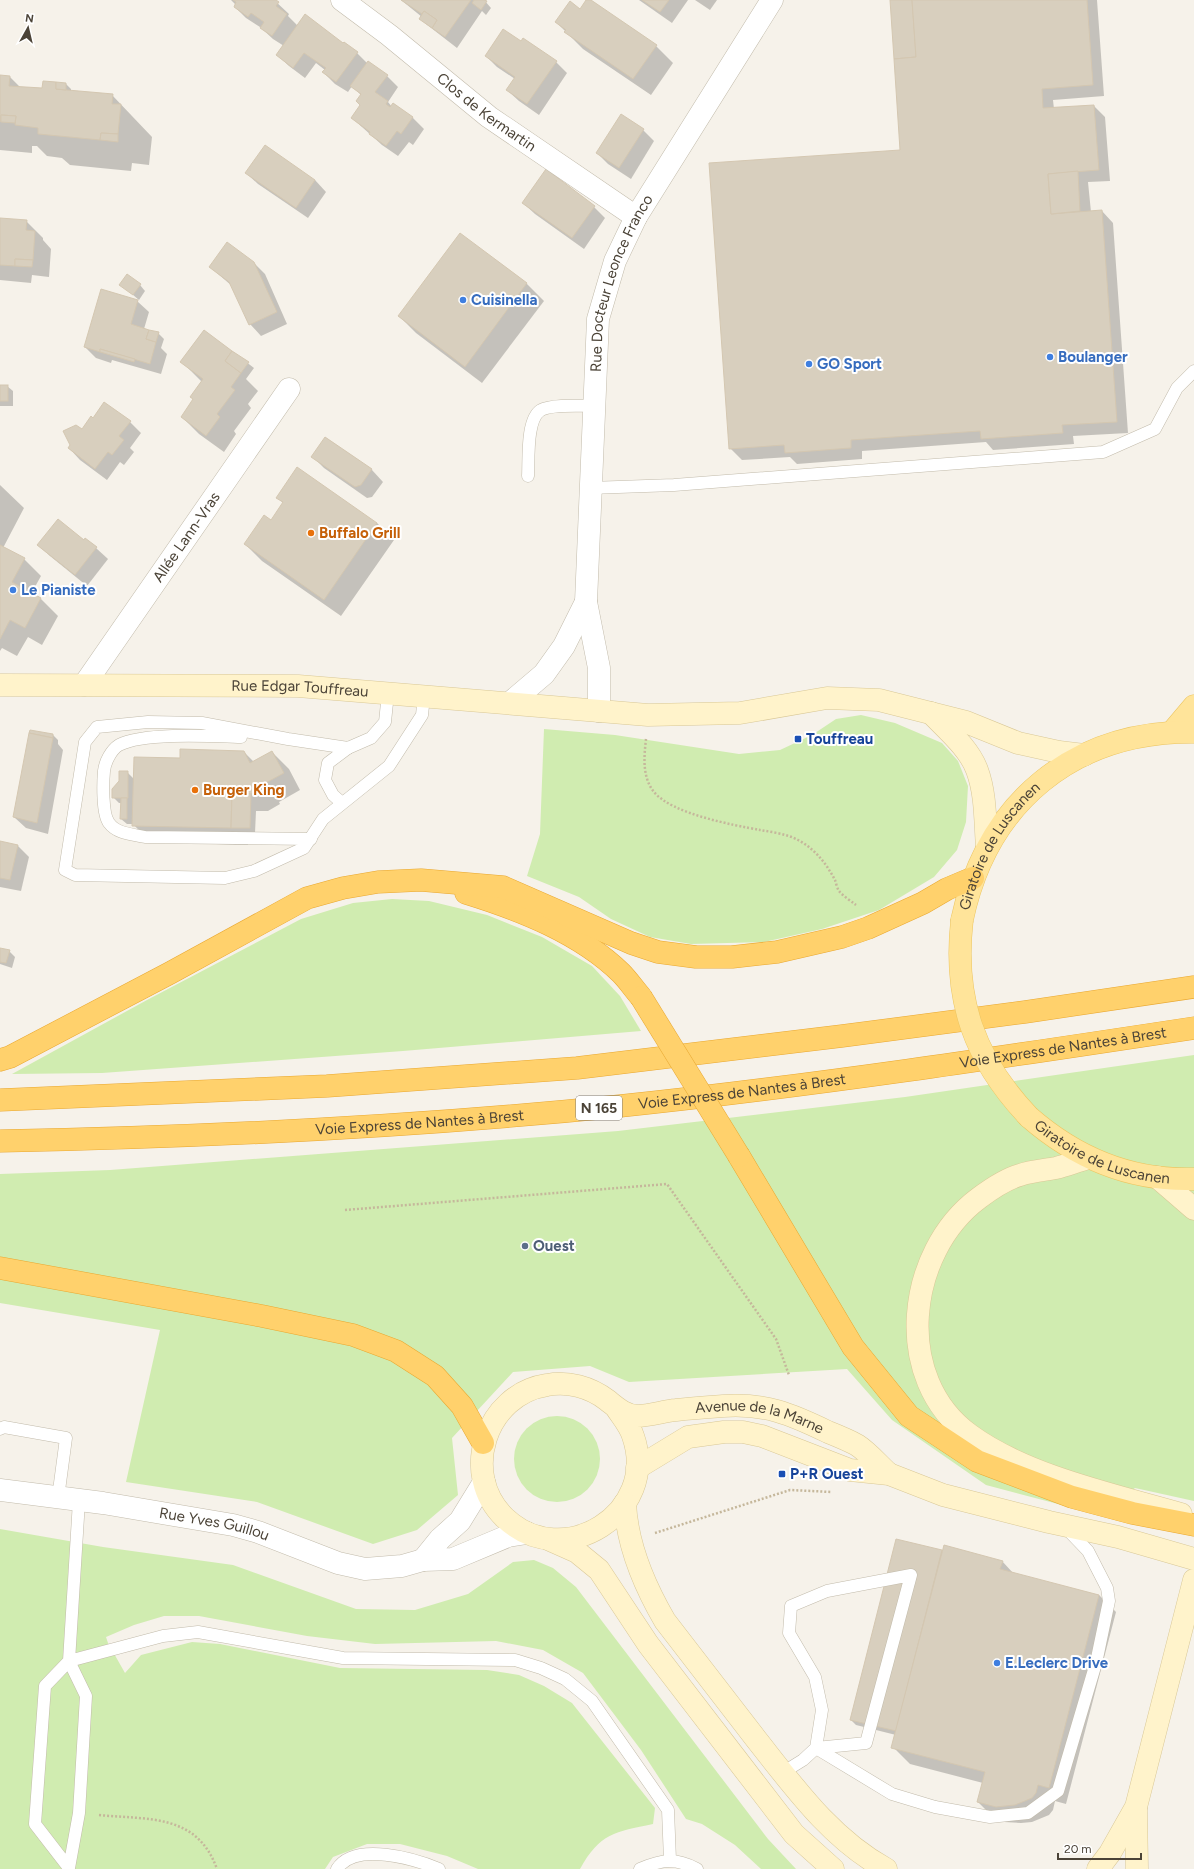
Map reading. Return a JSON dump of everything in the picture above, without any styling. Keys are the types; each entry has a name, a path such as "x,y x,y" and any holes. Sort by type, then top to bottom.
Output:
{"highway":[{"path":"0,1060 17,1053 128,995 307,898 343,888 378,882 421,880 503,887 632,943 658,952 696,957 732,957 777,952 868,928 923,903 947,889 973,878"},
{"path":"421,880 500,903 570,936 622,973 641,997 854,1347 909,1416 977,1461 1072,1497 1132,1513 1194,1526"},
{"path":"0,1100 328,1086 577,1068 842,1036 1047,1009 1194,987"},
{"name":"Voie Express de Nantes à Brest","path":"0,1141 146,1137 332,1128 464,1120 618,1106 747,1092 1194,1028"},
{"path":"0,1268 262,1316 353,1335 396,1351 435,1376 462,1406 483,1443"}],"main road":[{"name":"Rue Edgar Touffreau","path":"0,685 298,686 511,702 648,715 740,713 827,698 879,700 966,722 1018,743 1059,752 1084,755"},
{"path":"1172,732 1194,706"},
{"path":"931,714 961,745 977,770 983,794 987,847"},
{"name":"Giratoire de Luscanen","path":"1194,732 1172,732 1141,736 1112,743 1084,755 1064,766 1029,794 1004,822 987,847 973,878 962,920 959,968 972,1030 985,1060 1012,1099 1029,1117 1052,1136 1089,1158 1134,1174 1157,1178 1194,1179"},
{"path":"1089,1158 1058,1167 1020,1174 978,1198 958,1218 931,1258 924,1276 918,1307 918,1334 921,1360 940,1405 953,1421 970,1435 993,1449 1023,1465 1078,1484 1194,1518"},
{"path":"1157,1178 1194,1209"},
{"path":"549,1539 567,1539 584,1536 605,1524 614,1517 625,1503 635,1481 637,1453 634,1437 627,1422 606,1399 593,1391 579,1386 556,1384 533,1388 519,1394 496,1415 483,1443 481,1456 484,1482 492,1501 504,1517 527,1533 549,1539 576,1552 598,1570 648,1644 794,1834 833,1869"},
{"name":"Avenue de la Marne","path":"617,1410 637,1416 676,1410 725,1406 763,1407 783,1412 858,1446 889,1474"},
{"name":"Avenue de la Marne","path":"637,1468 688,1437 724,1432 743,1432 762,1436 850,1470 889,1474 943,1495 1062,1525 1118,1537 1194,1559"},
{"path":"625,1503 626,1519 632,1548 651,1596 665,1621 797,1791 836,1834 886,1869"},
{"name":"Avenue de la Marne","path":"1118,1537 1194,1546"},
{"path":"1098,1869 1110,1852 1136,1806 1191,1590"},
{"path":"1136,1806 1137,1869"}],"street":[{"name":"Clos de Kermartin","path":"342,0 390,35 489,117 636,217"},
{"name":"Rue Docteur Leonce Franco","path":"599,711 599,668 586,602 593,406 598,319 614,261 636,217 772,0"},
{"name":"Allée Lann-Vras","path":"84,685 289,389"},
{"name":"Rue Docteur Leonce Franco","path":"511,702 544,674 564,646 586,602"},
{"path":"422,1560 440,1539 460,1521 484,1482"},
{"name":"Rue Yves Guillou","path":"0,1490 179,1515 233,1525 258,1532 338,1563 365,1569 402,1566 422,1560 454,1558 508,1536 527,1533"}],"lane":[{"path":"590,488 674,485 1103,452 1155,429 1177,388 1194,371"},
{"path":"528,476 530,430 534,418 541,410 561,406 593,406"},
{"path":"342,803 333,795 325,780 328,763 348,748 371,738 385,722 388,693"},
{"path":"348,748 288,739 202,723 148,722 97,728 85,742 65,870 75,875 224,878 254,871 304,848 323,819 388,766 422,715 424,696"},
{"path":"288,739 201,735 144,738 119,746 110,755 104,770 104,809 109,822 121,832 145,837 310,839"},
{"path":"0,1429 4,1427 66,1438 58,1498"},
{"path":"69,1869 79,1813 86,1696 69,1661 79,1501"},
{"path":"816,1748 892,1794 935,1807 983,1816 990,1817 1028,1813 1058,1791 1096,1663 1109,1601 1106,1588 1088,1551 1062,1525"},
{"path":"782,1773 803,1760 816,1748 866,1743 911,1575 827,1591 791,1606 789,1633 815,1678 822,1710 816,1748"},
{"path":"69,1869 35,1824 45,1686 69,1661 163,1636 198,1632 343,1658 515,1660 542,1668 565,1679 592,1701 668,1810 670,1860"},
{"path":"337,1869 340,1864 357,1856 385,1854 422,1862 439,1869"},
{"path":"640,1869 670,1860 684,1863 697,1869"}],"path":[{"path":"648,715 644,759 647,778 654,792 668,803 690,813 720,822 797,839 810,847 819,856 828,868 840,892 858,907"},
{"path":"345,1210 667,1184 776,1339 789,1375"},
{"path":"653,1534 790,1490 826,1491 839,1493"},
{"path":"79,1813 163,1820 181,1826 198,1838 212,1855 218,1869"}],"green space":[{"path":"861,715 895,723 942,743 958,761 968,786 966,822 957,850 934,877 879,910 822,929 764,942 691,944 650,937 611,919 579,897 527,876 540,834 544,729 615,735 739,754 780,750 812,735 836,719"},
{"path":"392,899 429,901 487,915 542,937 592,966 620,996 641,1031 403,1051 102,1073 12,1074 147,1000 301,919 353,903"},
{"path":"1194,1055 1194,1501 1135,1488 1100,1515 986,1485 892,1420 847,1369 629,1382 590,1366 513,1372 452,1438 458,1495 417,1530 373,1544 257,1502 126,1482 160,1330 0,1303 0,1174 110,1170 618,1131 905,1097"},
{"path":"557,1416 574,1419 588,1428 597,1442 600,1459 597,1476 588,1490 574,1499 557,1502 540,1499 526,1490 517,1476 514,1459 517,1442 526,1428 540,1419"},
{"path":"0,1529 103,1547 233,1565 356,1609 415,1610 468,1594 513,1562 534,1560 553,1568 576,1587 768,1839 796,1869 761,1869 735,1845 702,1824 686,1819 641,1750 583,1673 543,1650 496,1641 375,1644 307,1636 199,1616 164,1616 134,1625 106,1637 125,1673 141,1655 192,1642 220,1644 340,1668 487,1670 519,1675 544,1686 572,1703 655,1808 653,1824 628,1829 610,1836 594,1848 580,1869 478,1869 447,1856 400,1844 367,1844 333,1857 325,1869 0,1869"}],"building":[{"path":"233,0 276,0 279,2 276,6 287,14 272,36 260,28 264,22 251,13 248,17 234,7 236,2"},
{"path":"401,0 471,0 445,37 432,28 437,20 424,11 422,14"},
{"path":"474,0 487,1 481,10 472,3"},
{"path":"586,0 591,0 657,45 633,79 564,32 566,30 555,22 570,1 580,9"},
{"path":"642,0 669,0 660,12"},
{"path":"890,0 912,0 916,57 894,59"},
{"path":"912,0 1087,0 1093,85 1042,89 1043,108 1094,105 1099,170 1048,174 1051,214 1102,210 1117,422 1062,425 1063,433 981,439 980,431 851,440 851,448 785,453 784,445 729,449 709,163 900,150 894,59 916,57"},
{"path":"424,11 437,20 432,28 419,19"},
{"path":"305,14 343,43 344,42 358,52 336,82 322,72 326,68 304,53 293,68 276,55"},
{"path":"503,29 521,41 523,38 557,61 527,104 506,90 515,77 485,56"},
{"path":"368,61 388,75 375,92 388,101 386,104 390,107 393,103 413,117 401,134 397,131 386,146 369,134 370,132 351,118 360,105 356,101 361,94 350,86"},
{"path":"0,75 10,76 9,86 42,88 43,81 56,82 56,89 113,94 112,104 121,104 118,134 101,133 100,140 38,134 38,128 15,125 16,116 1,115 0,122"},
{"path":"56,82 66,83 66,90 56,89"},
{"path":"621,114 644,129 619,168 596,153"},
{"path":"1,115 16,116 15,123 1,122"},
{"path":"101,133 118,134 118,142 100,140"},
{"path":"265,145 315,180 296,208 245,173"},
{"path":"546,169 595,206 572,238 522,203"},
{"path":"1078,171 1080,211 1051,214 1048,174"},
{"path":"0,218 27,220 26,230 35,231 33,260 15,259 15,266 0,265"},
{"name":"Cuisinella","path":"460,233 527,283 465,367 398,316"},
{"path":"227,242 254,262 277,312 249,325 229,282 209,267"},
{"path":"15,259 33,260 32,267 15,266"},
{"path":"127,274 141,284 133,295 119,285"},
{"path":"101,289 138,300 131,324 149,330 146,339 156,342 150,364 100,349 100,352 84,347"},
{"path":"149,330 159,332 156,342 146,339"},
{"path":"204,330 232,351 225,361 241,373 231,387 235,390 217,414 220,417 206,436 181,417 193,399 190,397 203,379 180,362"},
{"path":"100,349 135,359 134,362 100,352"},
{"path":"232,351 249,362 241,373 225,361"},
{"path":"0,385 8,385 8,401 0,401"},
{"path":"104,402 131,421 119,436 124,440 112,455 108,452 95,469 68,448 70,445 63,431 76,425 82,429 91,416 93,418"},
{"path":"325,437 372,469 361,485 355,487 311,457"},
{"name":"Buffalo Grill","path":"297,467 377,523 324,600 244,544 264,515 271,520 283,502 276,498"},
{"path":"58,519 84,540 85,538 97,547 75,575 37,545"},
{"name":"Le Pianiste","path":"0,545 25,558 12,582 41,598 25,628 10,620 0,639"},
{"path":"30,730 53,734 53,738 29,733"},
{"path":"29,733 53,738 37,823 13,817"},
{"name":"Burger King","path":"180,749 244,751 250,763 272,751 284,773 262,785 264,787 251,794 232,794 231,828 132,826 134,757 180,758"},
{"path":"119,771 128,771 128,798 112,798 112,789 119,781"},
{"path":"232,794 251,794 250,828 231,828"},
{"path":"121,798 127,798 127,819 120,819"},
{"path":"0,841 18,845 10,880 0,878"},
{"path":"0,948 10,950 6,963 0,962"},
{"path":"896,1539 942,1550 896,1731 850,1720"},
{"name":"E.Leclerc Drive","path":"944,1545 1003,1561 1000,1569 1099,1595 1049,1788 1038,1785 1036,1793 1032,1798 1015,1805 996,1807 977,1802 985,1772 891,1748"}],"place":[{"name":"Cuisinella","path":"463,300"},
{"name":"Boulanger","path":"1050,357"},
{"name":"GO Sport","path":"809,364"},
{"name":"Buffalo Grill","path":"311,533"},
{"name":"Le Pianiste","path":"13,590"},
{"name":"Touffreau","path":"798,739"},
{"name":"Burger King","path":"195,790"},
{"name":"Ouest","path":"525,1246"},
{"name":"P+R Ouest","path":"782,1474"},
{"name":"E.Leclerc Drive","path":"997,1663"}]}
